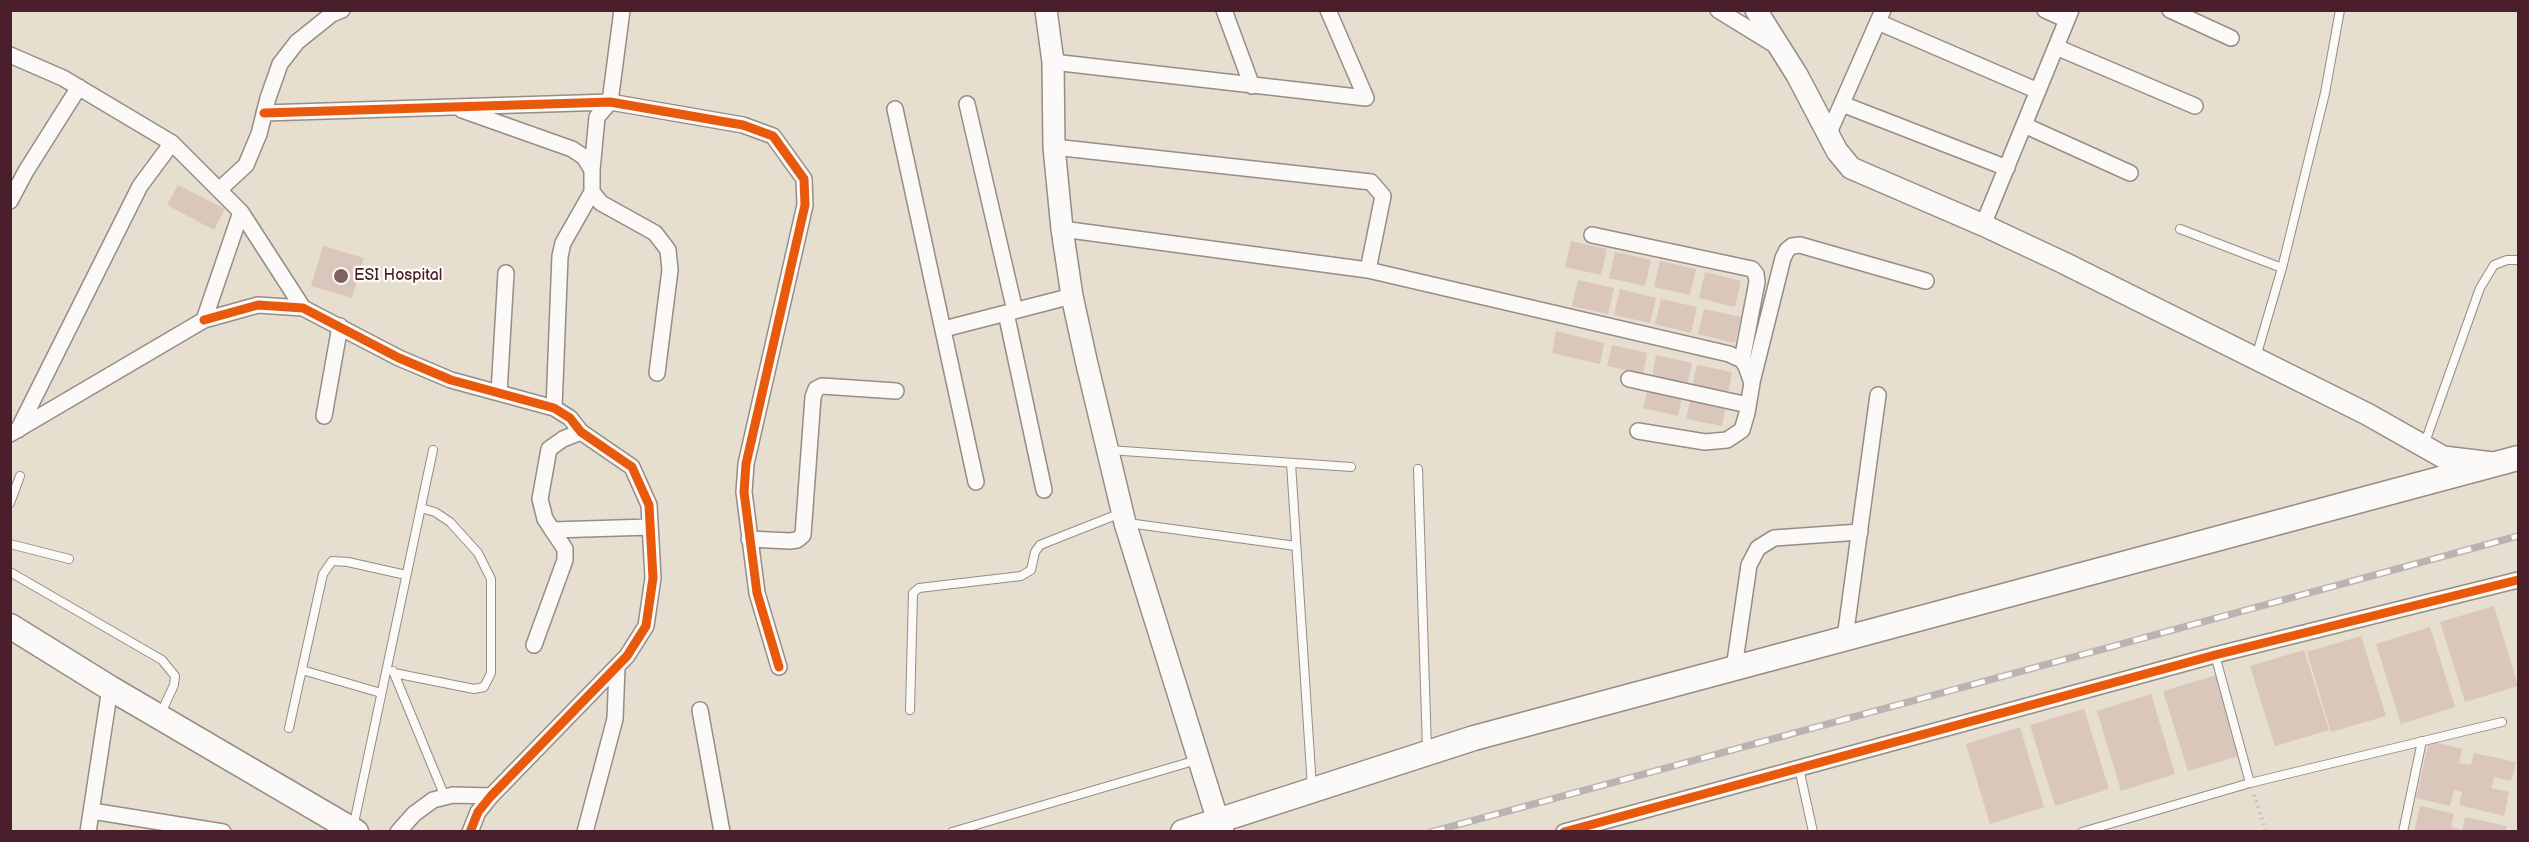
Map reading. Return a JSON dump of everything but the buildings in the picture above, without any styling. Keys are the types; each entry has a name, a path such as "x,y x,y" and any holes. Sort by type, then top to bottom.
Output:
{"main road":[{"path":"1184,831 1221,826 1312,791 1474,738 2508,461"},
{"path":"10,626 110,688 354,830"}],"street":[{"path":"219,190 246,165 259,134 280,64 297,42 332,14 342,10"},
{"path":"555,408 560,256 563,243 592,192 597,117 610,102 622,10"},
{"path":"1046,10 1053,62 1054,147 1062,229 1072,296 1123,518 1221,826"},
{"path":"1224,10 1252,86"},
{"path":"1053,62 1366,98 1328,10"},
{"path":"1718,10 1778,46"},
{"path":"1756,10 1797,75 1828,135 1851,168 1983,225 2367,414 2443,457 2508,461"},
{"path":"1983,225 2069,15 2045,10"},
{"path":"2170,10 2231,38"},
{"path":"1828,135 1881,16 2038,91"},
{"path":"2056,47 2195,106"},
{"path":"10,55 79,87 172,142 241,212 303,308"},
{"path":"10,201 26,171 79,87"},
{"path":"266,105 454,107 610,102 743,125 773,136 804,178 805,205 746,464 744,492 757,593 779,667"},
{"path":"968,104 1011,312 1044,490"},
{"path":"1842,104 2007,168"},
{"path":"454,107 572,150 584,157 592,170"},
{"path":"895,109 976,482"},
{"path":"2024,125 2130,173"},
{"path":"14,432 140,186 172,142"},
{"path":"1054,147 1371,182 1383,196 1368,270"},
{"path":"592,192 601,203 655,233 668,250 670,270 657,373"},
{"path":"204,320 241,212"},
{"path":"1062,229 1368,270 1729,354 1742,360 1752,383"},
{"path":"1592,235 1752,269 1756,274 1757,282 1742,360"},
{"path":"1638,431 1705,442 1727,440 1742,430 1783,258 1786,250 1792,246 1800,245 1926,281"},
{"path":"499,393 506,273"},
{"path":"944,329 1072,296"},
{"path":"14,432 204,320 258,305 303,308 399,358 440,376 555,408 570,418 581,432 632,467 649,505 653,579 646,626 627,656 617,667 491,796 478,812 470,831"},
{"path":"324,416 340,326"},
{"path":"1629,380 1748,405"},
{"path":"749,539 790,541 797,540 803,535 813,397 816,388 822,386 896,391"},
{"path":"1845,638 1878,394"},
{"path":"534,645 565,560 565,549 545,519 540,500 549,449 563,439 581,432"},
{"path":"552,530 650,527"},
{"path":"1734,668 1749,565 1758,548 1773,538 1860,532"},
{"path":"1564,831 2215,654 2518,580"},
{"path":"585,831 615,718 617,667"},
{"path":"88,831 110,688"},
{"path":"700,710 722,831"},
{"path":"398,831 414,814 433,800 445,797 491,796"},
{"path":"92,811 223,831"}],"lane":[{"path":"2255,359 2282,268 2325,93 2340,10"},
{"path":"2180,229 2282,268"},
{"path":"2424,446 2480,288 2494,265 2507,260 2518,260"},
{"path":"354,830 433,450"},
{"path":"1108,450 1351,467"},
{"path":"1291,463 1312,791"},
{"path":"1418,469 1427,753"},
{"path":"10,503 20,476"},
{"path":"394,673 474,689 484,687 491,673 490,579 478,553 450,522 435,512 421,508"},
{"path":"910,710 913,593 919,588 1022,576 1031,570 1035,552 1040,545 1123,518 1296,546"},
{"path":"10,544 69,559"},
{"path":"289,728 322,574 332,561 348,562 406,575"},
{"path":"10,572 162,660 174,676 174,685 160,717"},
{"path":"2215,654 2250,783"},
{"path":"388,659 445,797"},
{"path":"302,670 381,693"},
{"path":"2082,831 2250,783 2502,722"},
{"path":"2403,831 2422,741"},
{"path":"952,831 1199,760"},
{"path":"1799,768 1813,831"}],"path":[{"path":"2250,783 2266,831"}],"railway":[{"path":"1431,832 2518,536"}],"cycle path":[{"path":"264,113 610,102 743,125 773,136 804,179 805,205 746,464 744,492 757,593 779,667"},
{"path":"204,320 258,305 303,308 399,358 451,380 554,408 570,418 581,432 632,467 649,505 653,578 646,626 627,656 491,796 478,812 470,832"},
{"path":"1564,832 2215,655 2518,580"}],"place":[{"name":"ESI Hospital","path":"341,276"}]}
